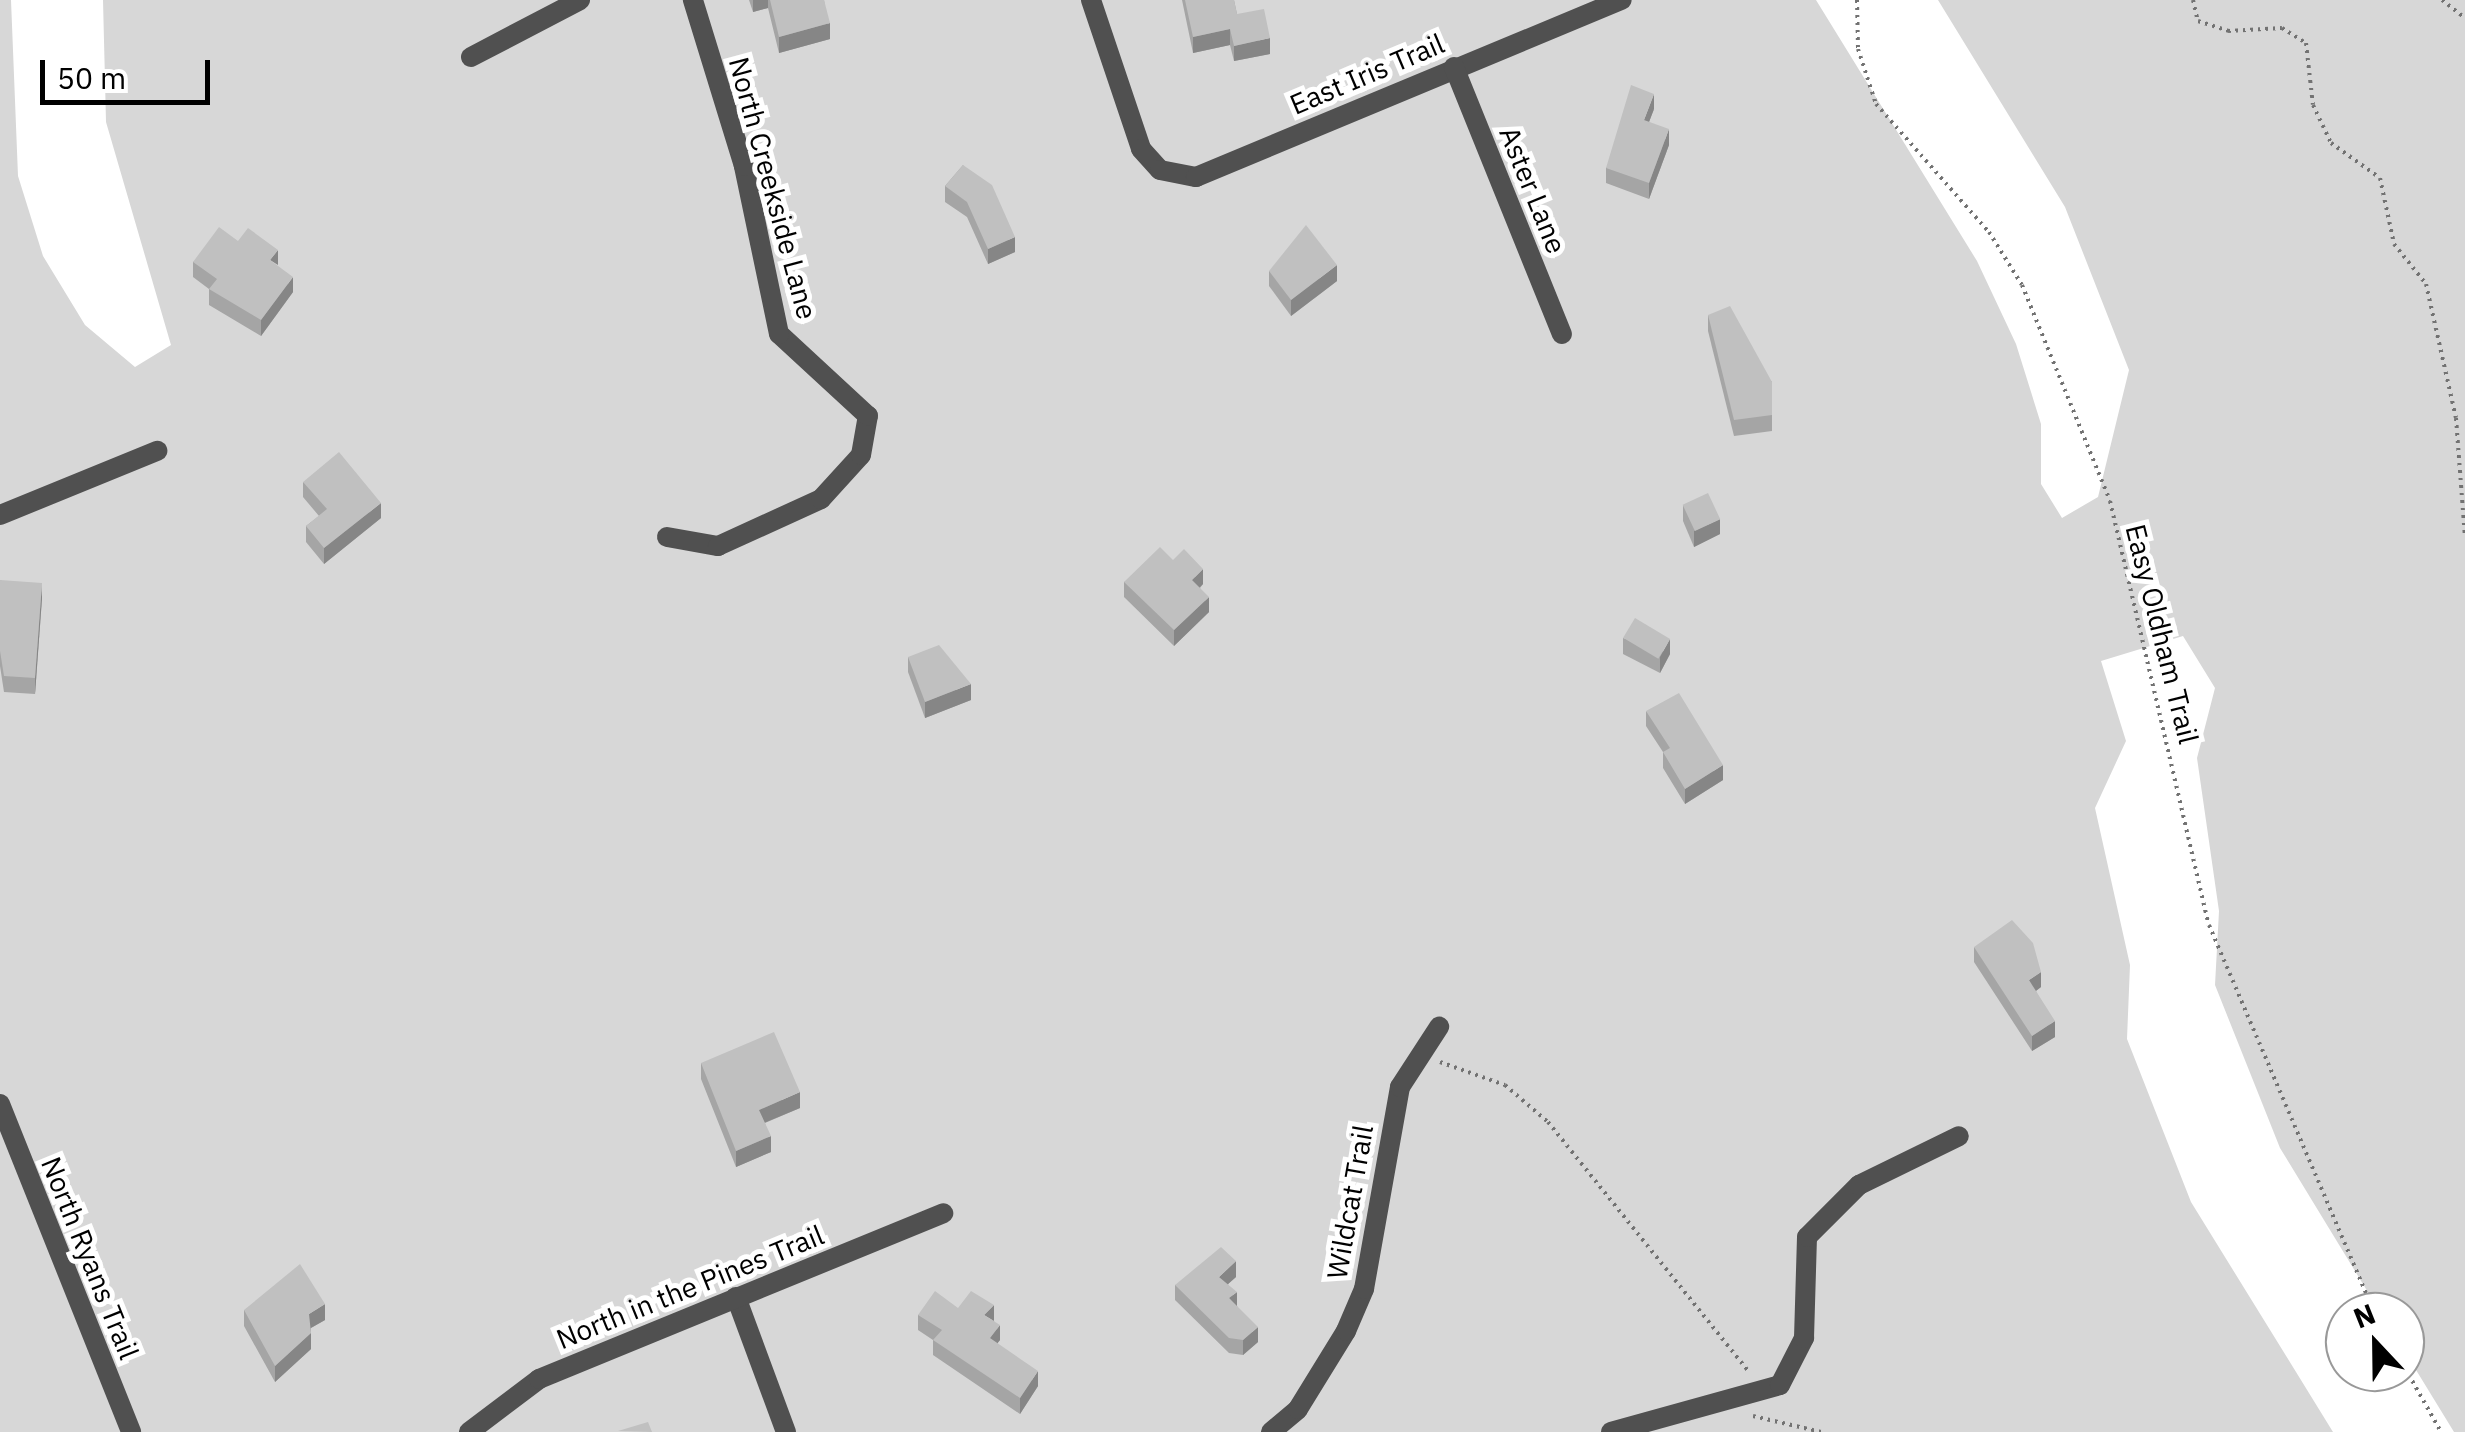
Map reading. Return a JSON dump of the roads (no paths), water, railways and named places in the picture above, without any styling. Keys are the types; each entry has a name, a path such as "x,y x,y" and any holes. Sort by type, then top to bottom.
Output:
{"street":[{"path":"471,57 580,0"},
{"name":"North Creekside Lane","path":"667,537 718,546 821,499 861,455 868,416 779,334 744,166 692,0"},
{"name":"East Iris Trail","path":"1091,0 1141,149 1160,170 1196,177 1622,0"},
{"name":"Aster Lane","path":"1454,67 1562,334"},
{"path":"0,515 157,451"},
{"name":"Wildcat Trail","path":"1271,1432 1298,1409 1364,1288 1400,1086 1416,1053 1439,1026"},
{"name":"North Ryans Trail","path":"0,1104 131,1432"},
{"path":"1611,1432 1764,1391 1796,1368 1804,1338 1807,1237 1859,1186 1959,1136"},
{"name":"North in the Pines Trail","path":"469,1432 539,1380 943,1213"},
{"path":"736,1297 786,1432"}]}
